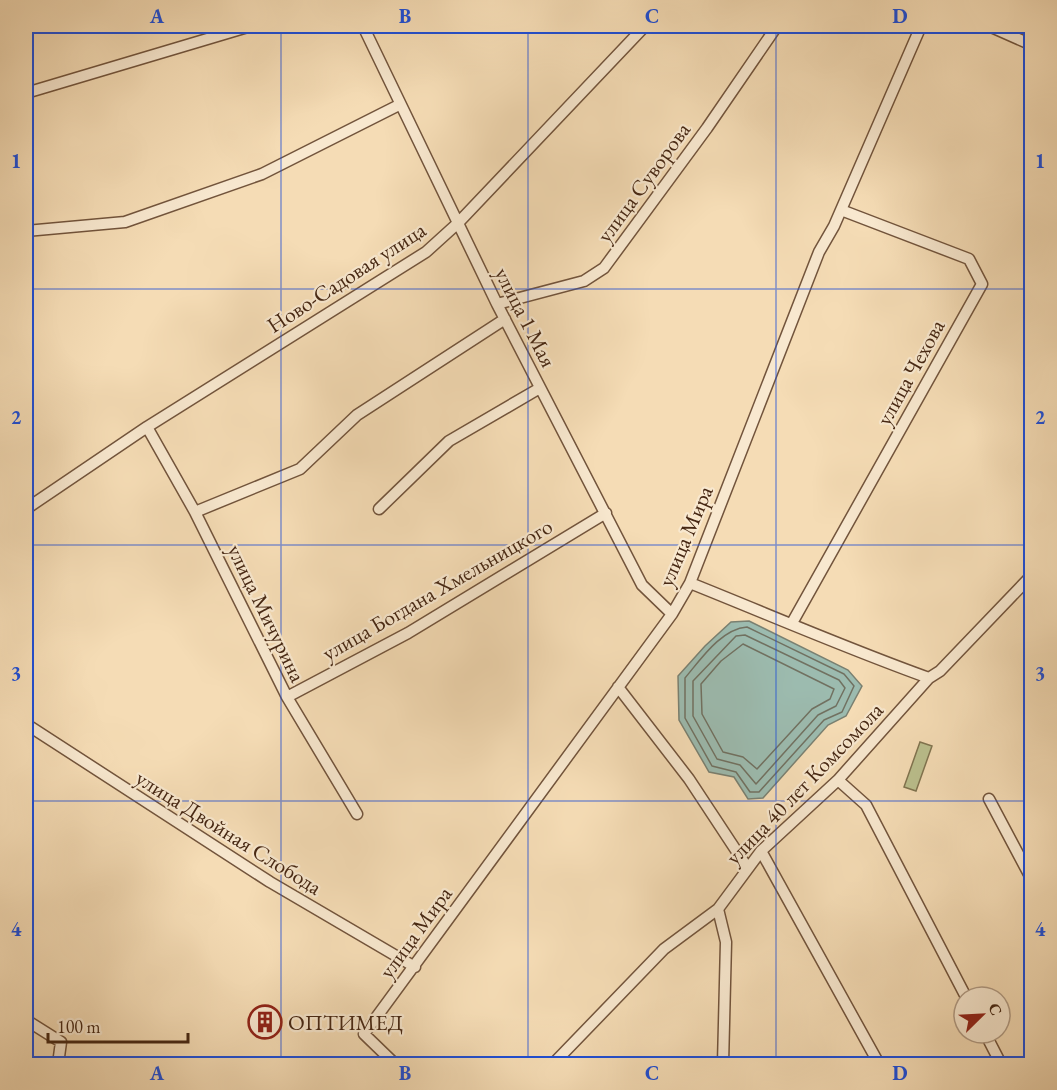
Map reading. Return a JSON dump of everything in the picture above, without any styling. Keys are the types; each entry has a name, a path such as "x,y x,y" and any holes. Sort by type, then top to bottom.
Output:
{"street":[{"path":"26,93 251,26"},
{"name":"улица 1 Мая","path":"363,26 399,105 497,304 642,585 672,614"},
{"name":"Ново-Садовая улица","path":"26,509 147,427 426,252 458,223 645,26"},
{"name":"улица Суворова","path":"497,304 584,281 604,267 707,128 777,26"},
{"name":"улица Мира","path":"395,1065 364,1034 672,614 690,583 819,252 841,210 921,26"},
{"path":"989,26 1032,45"},
{"path":"26,231 125,222 262,174 399,105"},
{"name":"улица Чехова","path":"792,623 982,284 969,259 841,210"},
{"path":"195,512 300,469 357,415 505,319"},
{"path":"379,509 449,441 540,388"},
{"name":"улица Мичурина","path":"147,427 195,512 287,697 357,814"},
{"name":"улица Богдана Хмельницкого","path":"287,697 408,633 606,513"},
{"name":"улица 40 лет Комсомола","path":"553,1065 664,949 718,909 761,851 838,780 929,678 940,671 1032,575"},
{"path":"690,583 792,623 849,650 929,678"},
{"path":"618,687 689,779 747,867"},
{"name":"улица Двойная Слобода","path":"26,724 270,882 415,967"},
{"path":"838,780 866,805 960,985"},
{"path":"989,799 1032,880"},
{"path":"761,851 879,1065"},
{"path":"718,909 726,942 723,1065"},
{"path":"26,1020 61,1042 58,1065"},
{"path":"991,1045 1001,1065"}],"green space":[{"path":"920,742 932,746 916,791 904,787"}],"water":[{"path":"749,621 848,670 862,686 846,716 828,725 763,798 748,799 734,777 709,772 679,720 678,676 731,622"}],"place":[{"name":"ОПТИМЕД","path":"265,1022"}]}
